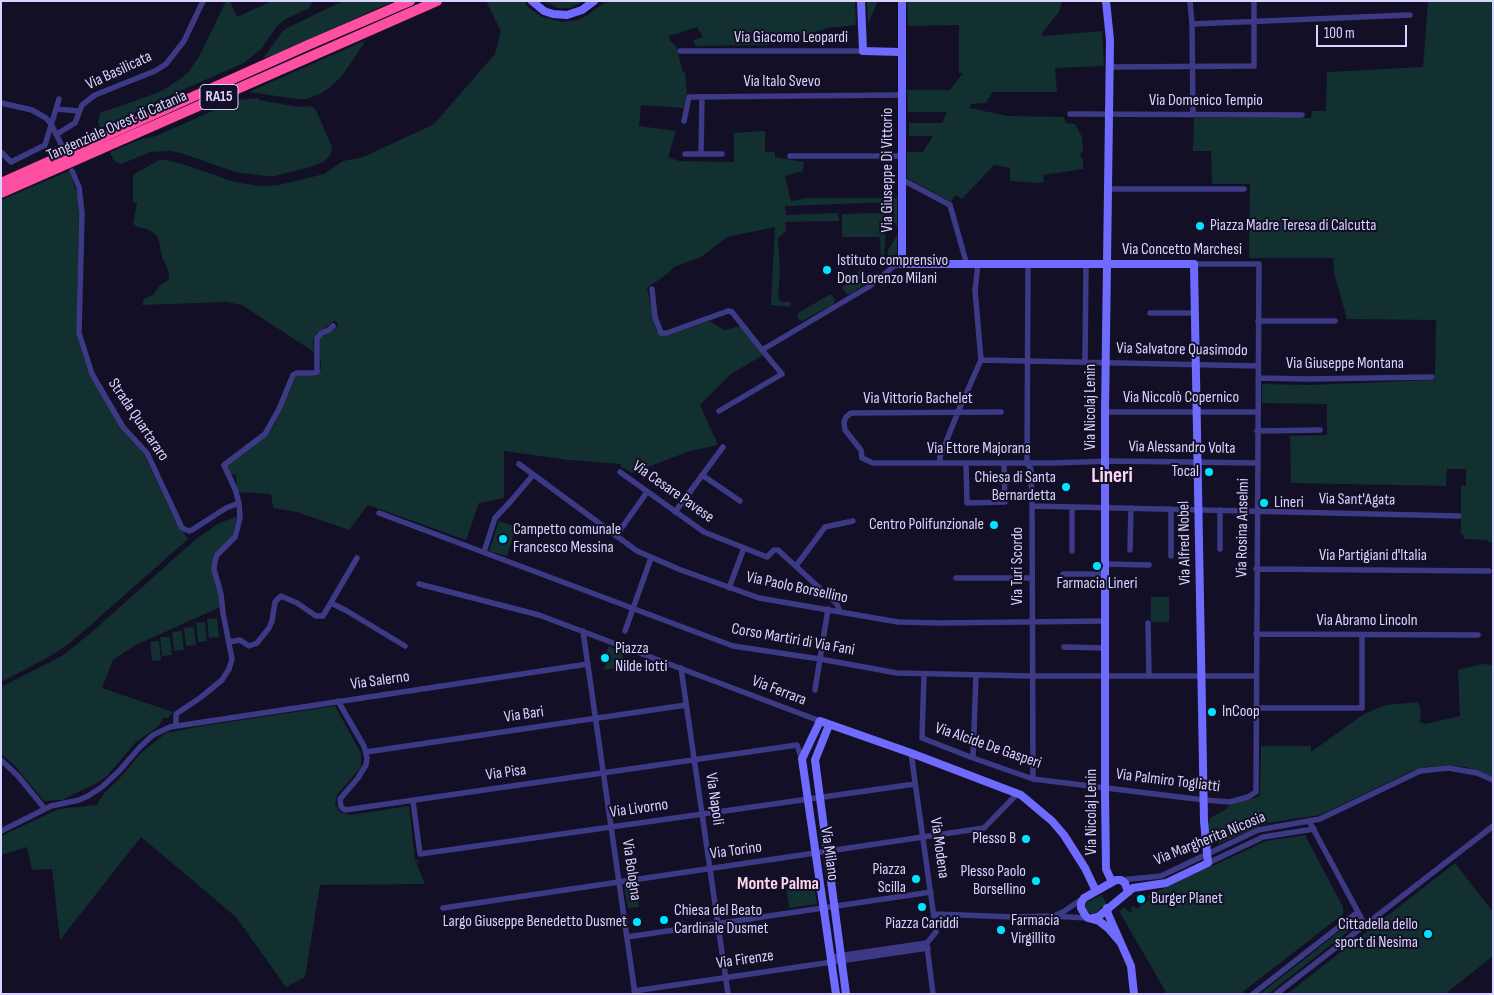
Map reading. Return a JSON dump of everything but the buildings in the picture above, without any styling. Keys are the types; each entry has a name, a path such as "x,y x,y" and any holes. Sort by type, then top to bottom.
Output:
{"highway":[{"name":"Tangenziale Ovest di Catania","path":"1,183 410,1"},
{"name":"Tangenziale Ovest di Catania","path":"1,193 437,1"}],"main road":[{"path":"532,1 544,11 567,15 582,10 594,1"},
{"path":"861,1 863,51"},
{"name":"Via Giuseppe Di Vittorio","path":"902,1 902,264"},
{"name":"Via Nicolaj Lenin","path":"1106,1 1110,40 1105,412 1105,787 1106,869 1112,882"},
{"name":"Via Giacomo Leopardi","path":"863,51 901,52"},
{"path":"902,264 1106,264"},
{"name":"Via Concetto Marchesi","path":"1106,264 1194,264"},
{"name":"Via Alfred Nobel","path":"1194,264 1204,820 1207,859"},
{"path":"802,759 820,721"},
{"name":"Via Ferrara","path":"820,721 1018,793 1052,821 1072,847 1096,891"},
{"name":"Via Milano","path":"829,725 815,760 846,994"},
{"name":"Via Milano","path":"802,759 836,994"},
{"name":"Via Margherita Nicosia","path":"1128,892 1133,888 1172,881 1207,859"},
{"path":"1091,918 1098,917 1128,892 1127,887 1121,880 1112,882 1084,898 1081,908 1091,918 1108,928 1120,942"},
{"path":"1107,908 1131,966 1134,994"}],"street":[{"name":"Via Basilicata","path":"57,134 75,122 86,100 155,72 166,64 184,41 203,1"},
{"path":"1190,1 1193,114"},
{"path":"1109,67 1254,66 1254,1"},
{"path":"1192,24 1410,15"},
{"name":"Via Giacomo Leopardi","path":"680,51 863,51"},
{"name":"Via Italo Svevo","path":"702,96 901,95"},
{"path":"684,121 688,97 702,96 701,154"},
{"path":"1,152 11,162 45,146 59,99"},
{"path":"1,103 38,112 46,118 57,134 62,146"},
{"path":"56,109 79,111"},
{"name":"Via Domenico Tempio","path":"1070,114 1302,115"},
{"path":"685,154 722,154"},
{"path":"790,156 901,156"},
{"name":"Strada Quartararo","path":"72,171 79,187 82,208 79,334 92,374 123,427 147,453 182,528 189,531 192,530 226,508 239,503"},
{"path":"901,179 950,204 967,264"},
{"path":"1107,189 1244,189"},
{"path":"762,350 870,286 894,266 902,264"},
{"path":"940,463 940,457 981,360 975,290 978,264"},
{"name":"Via Turi Scordo","path":"1028,264 1027,361 1028,463 1031,469 1032,506 1031,676 1033,778"},
{"path":"1085,362 1086,264"},
{"name":"Via Concetto Marchesi","path":"1194,264 1259,264"},
{"name":"Via Rosina Anselmi","path":"1256,792 1259,264"},
{"path":"652,289 655,317 661,333 668,333 728,311 732,312 782,374 720,412"},
{"path":"1150,313 1195,314"},
{"path":"1258,322 1335,321"},
{"path":"176,725 176,714 200,698 227,674 232,659 214,565 218,555 235,537 240,518 239,503 235,489 224,465 265,434 279,409 293,375 297,373 318,372 317,338 333,326"},
{"name":"Via Salvatore Quasimodo","path":"981,360 1258,366"},
{"name":"Via Giuseppe Montana","path":"1258,378 1432,377"},
{"name":"Via Vittorio Bachelet","path":"860,450 845,430 844,422 846,416 851,413 1001,412"},
{"name":"Via Niccolò Copernico","path":"1105,412 1258,412"},
{"path":"1257,431 1320,430"},
{"path":"675,512 722,447"},
{"name":"Via Ettore Majorana","path":"860,450 862,458 873,463 1105,461"},
{"name":"Via Alessandro Volta","path":"1105,461 1258,463"},
{"path":"966,463 967,503 1005,502 1004,463"},
{"name":"Via Paolo Borsellino","path":"519,464 637,551 650,558 760,598 898,622 1106,621"},
{"name":"Via Cesare Pavese","path":"620,472 704,532 767,557 774,550 778,550 796,566"},
{"path":"484,552 495,518 533,475"},
{"path":"702,475 740,501"},
{"path":"616,536 648,492"},
{"name":"Via Sant'Agata","path":"1032,506 1459,516"},
{"path":"1072,507 1072,551"},
{"path":"1130,550 1131,508"},
{"path":"1171,556 1172,509"},
{"path":"1220,510 1220,549"},
{"name":"Corso Martiri di Via Fani","path":"378,513 734,646 897,673 1031,676 1256,676"},
{"path":"840,612 837,604 796,566 825,527 853,521"},
{"path":"729,588 744,548"},
{"path":"229,642 240,640 249,646 257,643 269,628 275,602 281,596 297,603 309,612 323,616 357,558"},
{"path":"626,630 650,558"},
{"path":"1105,564 1149,565"},
{"name":"Via Partigiani d'Italia","path":"1256,569 1489,571"},
{"path":"1063,574 1105,574"},
{"path":"956,578 1032,578"},
{"name":"Via Ferrara","path":"419,584 539,615 820,721"},
{"path":"331,604 347,611 406,646"},
{"path":"815,690 828,610"},
{"path":"1148,623 1148,676"},
{"name":"Via Bologna","path":"583,631 635,992"},
{"name":"Via Abramo Lincoln","path":"1256,634 1478,635"},
{"path":"1255,708 1362,708 1362,635"},
{"path":"1064,647 1106,648"},
{"name":"Via Salerno","path":"1,831 45,809 88,796 102,787 153,736 176,725 588,664"},
{"name":"Via Napoli","path":"681,668 728,994"},
{"name":"Via Alcide De Gasperi","path":"924,674 922,738 973,758 1033,778 1105,787"},
{"path":"973,758 976,675"},
{"path":"338,701 366,752"},
{"name":"Via Bari","path":"366,752 686,705"},
{"name":"Via Pisa","path":"366,752 366,765 358,778 340,799 341,807 345,810 797,745 802,759"},
{"name":"Via Modena","path":"911,753 935,914 936,932 927,946"},
{"path":"1,760 18,776 45,809"},
{"name":"Via Margherita Nicosia","path":"1207,859 1258,830 1320,819 1420,771 1449,768 1477,773 1493,780"},
{"name":"Via Livorno","path":"412,801 420,854 915,784"},
{"name":"Via Palmiro Togliatti","path":"1105,787 1230,802 1248,797 1256,792"},
{"name":"Via Torino","path":"443,908 984,828 1018,793"},
{"path":"1310,821 1365,925"},
{"path":"1276,994 1493,826"},
{"name":"Via Margherita Nicosia","path":"1121,880 1161,876 1264,837 1314,829"},
{"path":"627,937 931,892"},
{"path":"1050,916 1063,912 1084,898"},
{"path":"1253,994 1358,912"},
{"path":"935,914 1013,918 1050,916 1091,918"},
{"path":"879,953 927,946 934,994"},
{"name":"Via Firenze","path":"635,992 831,959 879,953"},
{"name":"Via Firenze","path":"842,958 860,958 879,953"}],"green space":[{"path":"226,1 230,1 237,17 272,1 313,1 309,8 286,19 277,26 261,49 244,63 148,105 124,119 100,128 98,122 100,113 157,93 188,73 200,55"},
{"path":"343,1 394,1 263,58 287,28"},
{"path":"486,1 524,1 528,7 542,17 563,22 577,20 586,16 607,1 855,1 856,25 827,28 798,38 771,32 769,45 695,46 693,40 703,37 697,27 669,36 670,41 676,46 683,72 685,73 687,93 683,108 641,105 639,126 676,131 668,157 679,161 734,162 734,133 765,131 765,152 775,152 775,157 804,162 803,171 785,176 791,201 806,198 897,198 897,227 894,222 894,202 785,206 786,215 838,213 839,221 785,222 786,231 778,238 780,272 778,297 781,302 791,302 790,307 771,305 775,227 727,237 701,257 674,267 647,288 656,330 661,335 670,335 710,321 724,330 741,326 763,355 731,374 700,405 718,445 690,451 632,473 620,466 621,464 569,460 504,451 504,498 479,503 466,540 368,505 349,530 297,512 273,508 271,494 237,492 236,475 230,474 227,468 230,461 267,435 274,425 298,375 315,376 319,373 321,368 319,341 321,337 338,326 337,322 334,321 315,336 313,341 314,352 242,305 226,302 142,305 144,299 153,295 160,285 166,282 169,278 169,272 162,257 158,237 147,229 133,224 137,203 133,202 133,175 159,160 166,160 234,182 261,186 279,185 324,174 343,161 368,155 434,124 495,54 501,31"},
{"path":"542,1 584,1 570,8 558,8"},
{"path":"867,1 878,1 868,24 867,4"},
{"path":"907,1 1062,1 1059,12 1042,33 1043,36 1102,31 1104,66 1055,68 1057,92 992,92 986,103 971,104 969,108 1008,116 1064,117 1066,123 1075,124 1082,137 1083,152 1080,154 1083,160 1083,169 1043,175 1044,182 1035,183 1010,181 1010,168 994,165 962,199 955,195 951,202 907,178 907,152 923,152 933,136 909,136 909,123 942,123 947,112 908,112 907,90 950,90 963,73 959,73 959,25 908,26"},
{"path":"1428,1 1493,1 1493,542 1464,539 1463,534 1461,534 1461,486 1466,486 1466,469 1447,469 1446,486 1291,483 1290,436 1327,435 1327,404 1262,403 1262,384 1311,385 1435,380 1436,320 1347,319 1334,273 1333,258 1249,258 1250,184 1212,184 1211,151 1193,151 1194,118 1311,118 1312,111 1326,111 1327,72 1423,67"},
{"path":"366,40 342,76 320,94 307,99 297,99 249,92"},
{"path":"258,98 259,100 292,106 315,108 332,147 328,158 310,167 275,176 267,176 235,172 170,151 151,152 121,164 114,161 110,152 139,140 156,136 226,105 240,100"},
{"path":"69,171 78,196 79,213 77,336 90,376 126,435 142,450 174,518 188,539 69,644 1,682 1,200"},
{"path":"842,214 884,214 886,219 884,258 881,259 880,237 842,237"},
{"path":"897,235 897,254 887,266 888,250"},
{"path":"861,270 867,283 850,294 846,294 842,287 859,277 857,272"},
{"path":"831,294 835,299 834,304 802,321 797,318 798,313"},
{"path":"237,516 232,537 215,555 220,607 134,646 113,660 102,688 173,712 168,718 163,718 159,726 136,742 108,775 97,783 62,800 44,801 14,765 1,754 1,687 62,656 92,632 196,539 218,524"},
{"name":"Campetto comunale Francesco Messina","path":"499,521 516,527 507,556 489,551"},
{"path":"1151,597 1169,597 1169,622 1151,622"},
{"path":"217,618 219,637 209,638 207,619"},
{"path":"205,622 207,641 198,642 196,623"},
{"path":"194,627 196,645 186,646 184,628"},
{"path":"182,631 184,650 174,651 172,632"},
{"path":"160,637 170,637 172,655 162,656"},
{"path":"159,641 161,660 152,661 150,642"},
{"path":"609,646 622,652 624,667 603,670 610,657 605,655"},
{"path":"1482,664 1493,665 1493,777 1466,767 1448,765 1427,767 1414,770 1320,815 1267,823 1223,842 1218,843 1211,837 1208,826 1210,818 1228,808 1228,806 1260,796 1261,746 1311,746 1311,752 1364,714 1386,705 1418,702 1421,710 1420,722 1425,724 1460,716 1458,670"},
{"path":"335,706 361,753 361,767 337,795 335,804 337,808 340,812 350,815 409,806 415,860 422,860 416,862 425,884 320,885 305,977 286,987 236,917 141,837 60,940 52,869 32,870 27,847 1,855 1,836 59,809 97,805 104,793 142,752 166,733"},
{"path":"1305,835 1343,907 1343,914 1240,994 1167,994 1119,911 1125,907 1129,912 1132,912 1131,908 1133,906 1139,908 1142,903 1150,900 1147,896 1266,841"},
{"name":"Cittadella dello sport di Nesima","path":"1455,863 1493,912 1493,956 1445,994 1287,994"},
{"path":"813,881 817,904 789,908 786,885"},
{"path":"635,884 639,907 628,908 624,886"},
{"path":"1102,895 1106,903 1093,914 1088,912 1085,907 1087,902"},
{"path":"1353,921 1355,926 1268,994 1260,994"}],"place":[{"name":"Piazza Madre Teresa di Calcutta","path":"1200,226"},
{"name":"Istituto comprensivo Don Lorenzo Milani","path":"827,270"},
{"name":"Tocal","path":"1209,472"},
{"name":"Chiesa di Santa Bernardetta","path":"1066,487"},
{"name":"Lineri","path":"1264,503"},
{"name":"Centro Polifunzionale","path":"994,525"},
{"name":"Campetto comunale Francesco Messina","path":"503,539"},
{"name":"Farmacia Lineri","path":"1097,566"},
{"name":"Piazza Nilde Iotti","path":"605,658"},
{"name":"InCoop","path":"1212,712"},
{"name":"Plesso B","path":"1026,839"},
{"name":"Piazza Scilla","path":"916,879"},
{"name":"Plesso Paolo Borsellino","path":"1036,881"},
{"name":"Burger Planet","path":"1141,899"},
{"name":"Piazza Cariddi","path":"922,907"},
{"name":"Chiesa del Beato Cardinale Dusmet","path":"664,920"},
{"name":"Largo Giuseppe Benedetto Dusmet","path":"637,922"},
{"name":"Farmacia Virgillito","path":"1001,930"},
{"name":"Cittadella dello sport di Nesima","path":"1428,934"}],"district":[{"name":"Lineri","path":"1112,477"},
{"name":"Monte Palma","path":"778,884"}]}
